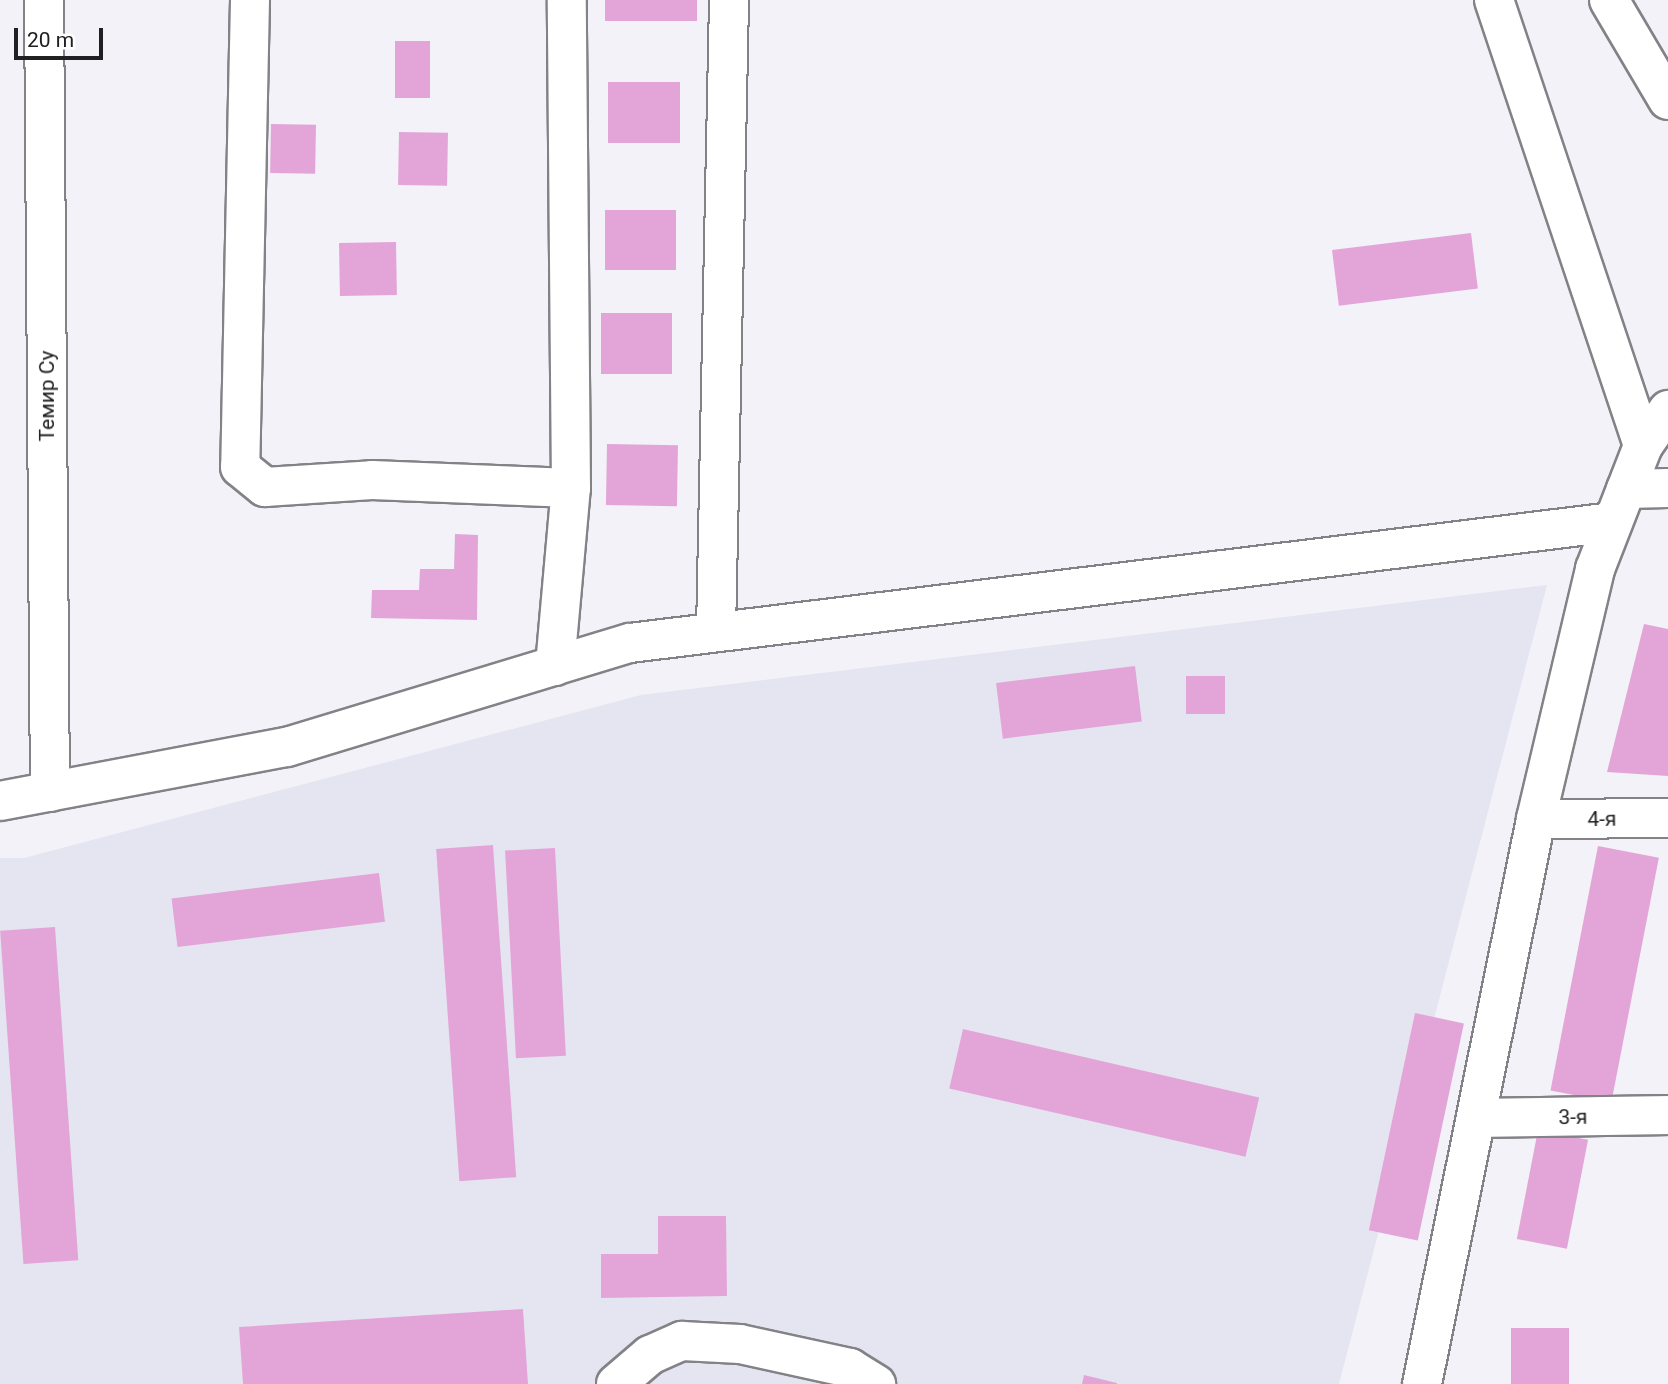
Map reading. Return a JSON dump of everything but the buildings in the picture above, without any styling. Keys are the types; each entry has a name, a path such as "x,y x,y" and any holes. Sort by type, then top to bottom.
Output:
{"street":[{"name":"Темир Су","path":"44,0 50,792"},
{"path":"250,0 240,467 265,487 372,481 571,488"},
{"path":"555,666 571,488 567,0"},
{"path":"716,632 729,0"},
{"path":"1494,0 1643,446"},
{"path":"1609,0 1668,100"},
{"path":"1422,1384 1478,1118 1536,820 1595,569 1643,446 1668,410"},
{"path":"0,801 287,747 630,643 1619,505 1668,488"},
{"name":"4-я","path":"1536,820 1668,818"},
{"name":"3-я","path":"1478,1118 1668,1115"},
{"path":"616,1384 650,1355 682,1341 740,1344 850,1368 876,1384"}],"shaded area":[{"path":"1547,585 1339,1384 0,1384 0,858 24,858 641,695"}]}
